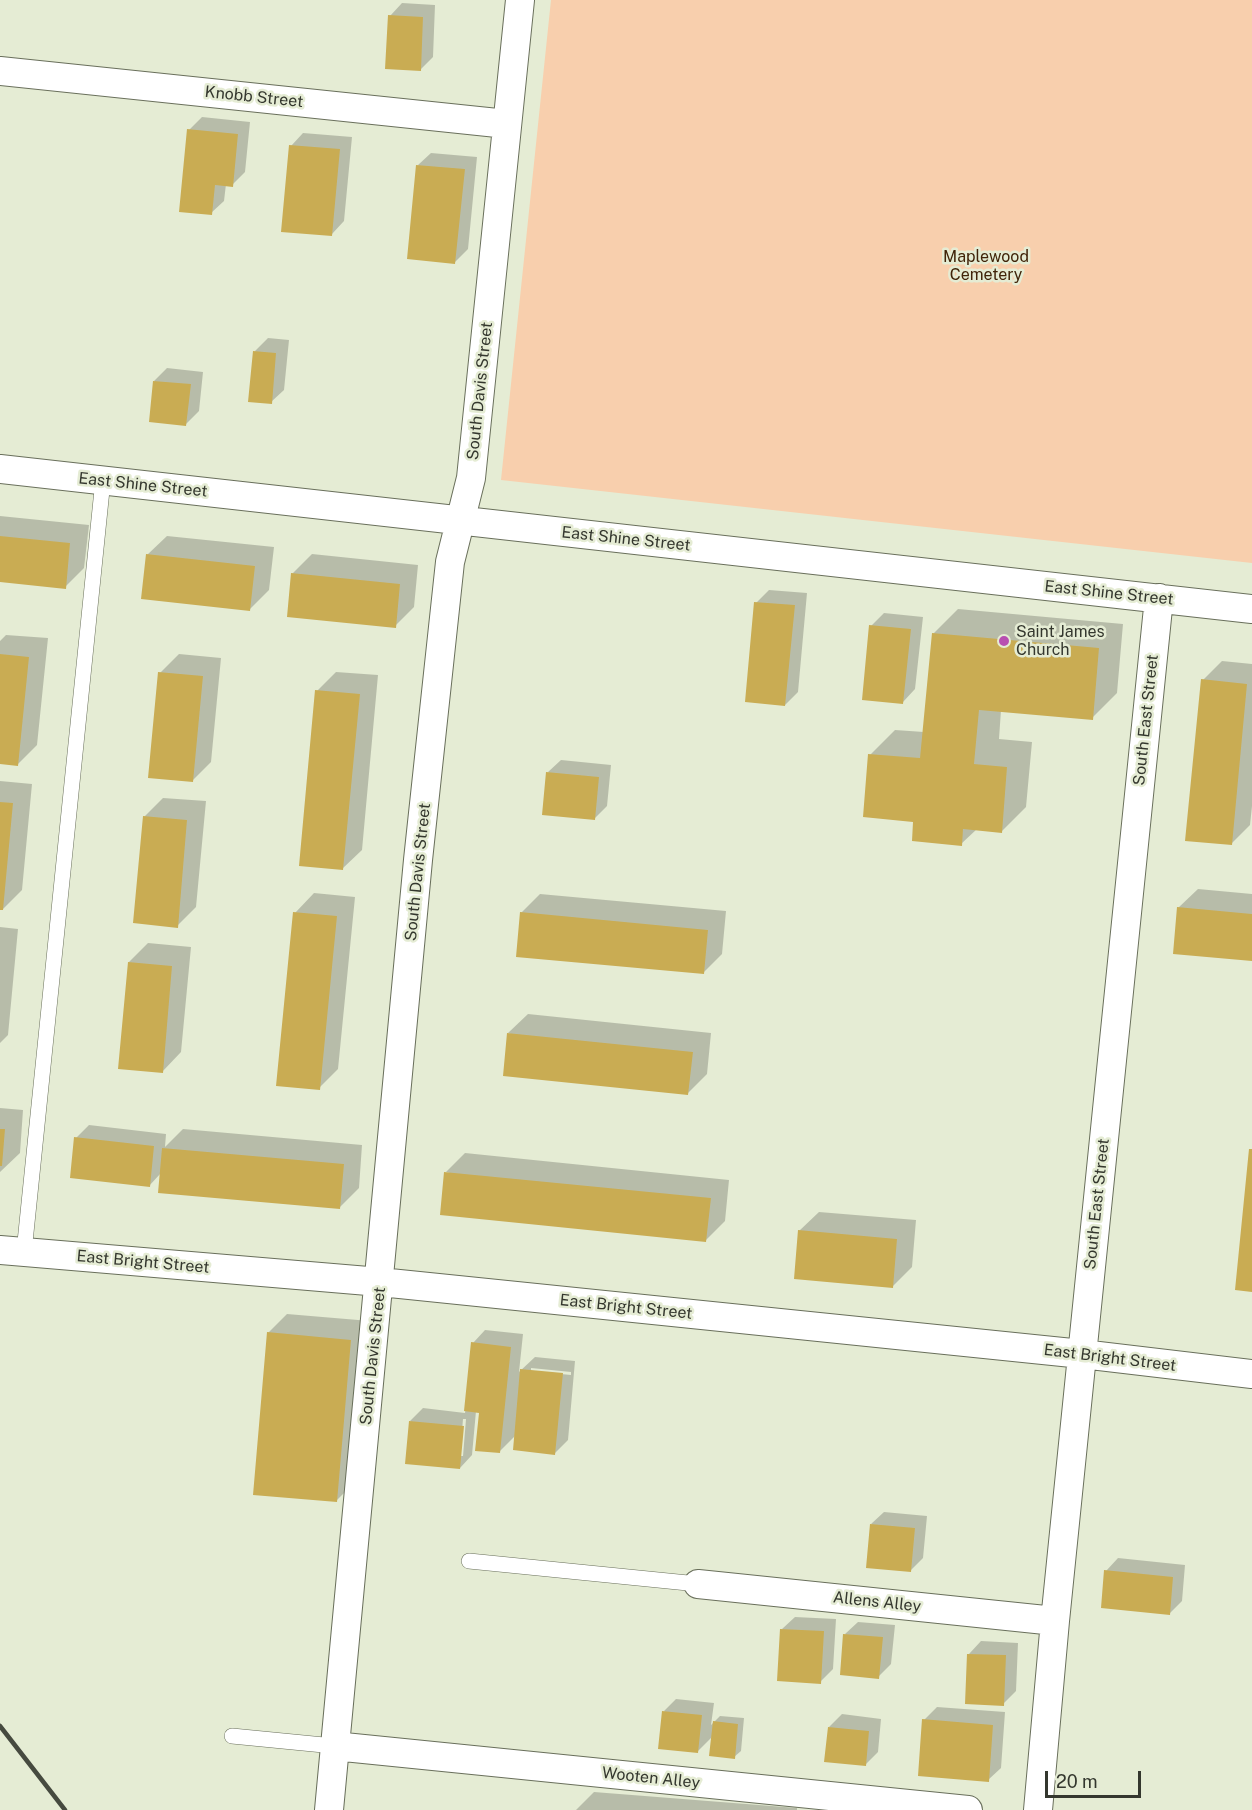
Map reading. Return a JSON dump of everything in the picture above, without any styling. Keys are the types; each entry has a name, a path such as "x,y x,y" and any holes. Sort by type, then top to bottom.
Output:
{"street":[{"name":"South Davis Street","path":"329,1810 418,860 450,562 471,477 520,0"},
{"name":"Knobb Street","path":"0,71 507,124"},
{"name":"East Shine Street","path":"0,469 1252,609"},
{"name":"South East Street","path":"1038,1810 1055,1621 1159,598"},
{"name":"East Bright Street","path":"12,1251 380,1282 1082,1354 1252,1374"},
{"name":"Allens Alley","path":"698,1584 1055,1621"},
{"name":"Wooten Alley","path":"334,1746 968,1810"}],"lane":[{"path":"12,1251 103,480"},
{"path":"469,1561 698,1584"},
{"path":"232,1736 334,1746"}],"green space":[{"name":"Maplewood Cemetery","path":"551,0 1252,0 1252,563 501,480"}],"building":[{"path":"388,15 423,17 421,71 385,69"},
{"path":"187,129 238,134 233,187 215,185 212,215 179,212"},
{"path":"289,145 340,149 332,236 281,232"},
{"path":"416,165 465,169 455,264 407,259"},
{"path":"253,351 276,353 272,404 248,402"},
{"path":"153,381 191,384 186,426 149,422"},
{"path":"0,536 70,543 66,589 0,582"},
{"path":"146,554 255,566 250,611 141,599"},
{"path":"291,573 400,584 396,628 287,617"},
{"path":"754,602 795,605 785,706 745,702"},
{"path":"869,625 911,629 903,704 862,700"},
{"path":"932,633 1099,648 1093,720 979,710 974,764 1007,767 1002,833 963,829 962,846 912,841 913,822 863,817 868,754 920,758"},
{"path":"0,654 29,657 18,766 0,764"},
{"path":"158,672 203,676 193,782 148,778"},
{"path":"1201,679 1247,684 1232,845 1185,841"},
{"path":"315,690 360,694 343,870 299,866"},
{"path":"546,772 599,777 595,820 542,815"},
{"path":"0,802 13,803 3,910 0,910"},
{"path":"143,816 187,820 178,928 133,923"},
{"path":"1177,907 1252,914 1252,961 1173,954"},
{"path":"293,912 337,916 320,1090 276,1086"},
{"path":"520,912 708,930 704,974 516,957"},
{"path":"128,962 172,966 163,1073 118,1069"},
{"path":"507,1033 693,1052 688,1095 503,1076"},
{"path":"0,1129 5,1129 2,1166 0,1166"},
{"path":"74,1137 154,1146 150,1187 70,1178"},
{"path":"162,1148 344,1164 340,1209 158,1193"},
{"path":"1249,1149 1252,1149 1252,1292 1235,1290"},
{"path":"444,1172 711,1198 706,1242 440,1215"},
{"path":"798,1230 897,1239 893,1288 794,1279"},
{"path":"267,1332 351,1340 337,1502 253,1495"},
{"path":"471,1342 511,1347 500,1453 475,1451 479,1413 464,1411"},
{"path":"520,1369 563,1373 555,1455 513,1450"},
{"path":"409,1421 464,1426 460,1469 405,1464"},
{"path":"870,1524 915,1528 911,1572 866,1568"},
{"path":"1104,1570 1173,1577 1170,1615 1101,1608"},
{"path":"780,1629 824,1631 821,1684 777,1681"},
{"path":"843,1634 883,1637 879,1679 840,1675"},
{"path":"967,1654 1006,1655 1004,1706 965,1704"},
{"path":"662,1711 702,1715 698,1753 658,1749"},
{"path":"922,1719 993,1725 989,1782 918,1776"},
{"path":"713,1721 738,1724 735,1759 709,1756"},
{"path":"828,1727 869,1731 866,1766 824,1762"}],"railway":[{"path":"0,1726 65,1810"}],"place":[{"name":"Saint James Church","path":"1004,641"}]}
